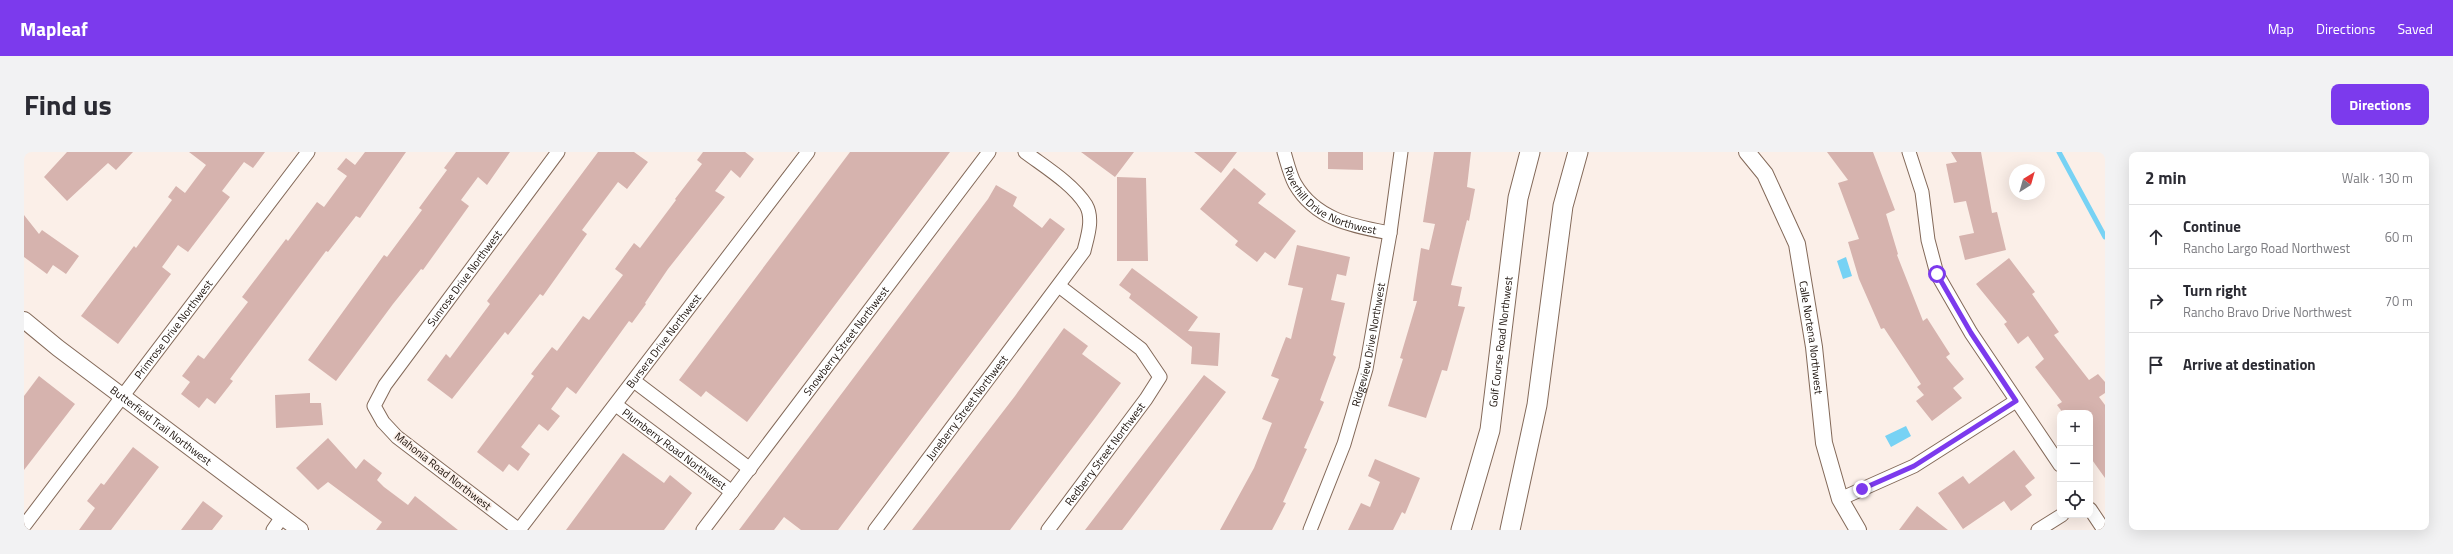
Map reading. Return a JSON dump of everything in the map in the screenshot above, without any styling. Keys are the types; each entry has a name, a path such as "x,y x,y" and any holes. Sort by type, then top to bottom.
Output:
{"main road":[{"name":"Golf Course Road Northwest","path":"1461,530 1490,430 1518,198 1530,152"},
{"path":"1510,530 1537,405 1563,206 1578,152"}],"street":[{"name":"Primrose Drive Northwest","path":"24,526 308,152"},
{"name":"Sunrose Drive Northwest","path":"374,406 385,385 558,152"},
{"name":"Bursera Drive Northwest","path":"519,530 808,152"},
{"name":"Snowberry Street Northwest","path":"703,530 989,152"},
{"name":"Juneberry Street Northwest","path":"875,530 1084,251 1090,228 1087,206 1070,188 1025,152"},
{"name":"Riverhill Drive Northwest","path":"1284,152 1295,183 1308,200 1325,215 1346,224 1390,233"},
{"name":"Ridgeview Drive Northwest","path":"1310,530 1344,444 1366,369 1390,233 1401,152"},
{"name":"Calle Nortena Northwest","path":"1747,152 1765,174 1797,244 1814,347 1824,443 1840,498 1858,530"},
{"path":"1910,152 1922,192 1928,240 1937,274 1971,333 2057,461"},
{"name":"Redberry Street Northwest","path":"1048,530 1146,399 1160,377 1141,349 1059,286"},
{"name":"Butterfield Trail Northwest","path":"24,320 58,348 123,397 278,524 300,530"},
{"path":"634,381 750,469"},
{"path":"1840,498 1914,466 2016,401"},
{"name":"Plumberry Road Northwest","path":"616,405 732,492"},
{"name":"Mahonia Road Northwest","path":"374,406 383,422 397,437 519,530"},
{"path":"2093,514 2104,530"},
{"path":"2038,530 2057,518"}],"water":[{"path":"1846,257 1852,276 1843,279 1837,261"},
{"path":"1906,426 1911,436 1891,447 1885,436"}],"building":[{"path":"67,152 133,152 116,170 108,163 67,201 44,177"},
{"path":"189,152 265,152 253,168 244,162 222,191 230,197 188,252 178,245 162,267 171,274 118,344 81,316 134,246 136,248 172,200 168,197 176,186 185,193 206,165"},
{"path":"365,152 406,152 360,218 356,216 328,252 326,251 230,379 233,381 215,404 207,398 199,408 181,394 190,382 182,376 198,355 204,359 248,302 242,297 286,239 288,241 317,202 324,207 347,176 337,169 346,158 355,165"},
{"path":"456,152 510,152 487,185 478,177 461,200 469,206 423,270 421,269 393,304 336,381 308,360 384,255 387,257 422,210 419,208 447,170 444,168"},
{"path":"598,152 634,152 648,162 627,189 618,182 582,230 587,234 543,296 540,294 508,335 505,332 452,399 427,380 446,354 450,358 490,304 487,301"},
{"path":"703,152 745,152 754,159 740,178 731,170 715,191 725,197 668,269 632,323 629,321 576,394 567,387 551,409 560,416 548,431 539,424 521,447 530,454 518,471 509,464 503,472 477,452 534,376 531,374 552,347 557,351 583,316 589,320 623,275 615,269 634,243 640,248 702,164 697,160"},
{"path":"850,152 950,152 747,422 706,391 701,397 679,380"},
{"path":"1081,152 1134,152 1115,177"},
{"path":"1194,152 1237,152 1221,173"},
{"path":"1328,152 1363,152 1363,170 1328,169"},
{"path":"1434,152 1471,152 1467,187 1475,189 1469,221 1467,220 1451,285 1462,287 1458,306 1465,307 1447,371 1442,370 1426,418 1388,406 1403,359 1400,358 1417,301 1413,301 1421,248 1429,250 1435,224 1423,222"},
{"path":"1827,152 1873,152 1895,210 1886,214 1898,254 1897,255 1923,321 1927,318 1950,354 1946,357 1964,379 1953,388 1962,398 1932,421 1916,401 1924,395 1917,387 1921,384 1884,328 1881,329 1859,279 1848,242 1859,239 1838,183 1848,180"},
{"path":"1951,152 1981,152 1992,213 1997,212 2006,250 1965,260 1959,236 1974,233 1966,201 1954,203 1946,164 1957,162"},
{"path":"1234,168 1266,194 1258,203 1296,231 1275,259 1265,252 1257,262 1235,245 1238,241 1200,209"},
{"path":"1117,177 1146,178 1148,261 1117,261"},
{"path":"996,185 1017,197 1013,206 1042,228 1050,218 1065,229 838,530 801,530 784,517 774,530 739,530 988,199"},
{"path":"24,215 39,234 42,230 79,256 66,274 53,265 47,274 24,257"},
{"path":"1297,245 1350,257 1346,276 1337,274 1331,300 1345,303 1333,355 1336,357 1320,400 1324,402 1304,448 1307,449 1283,502 1286,503 1272,530 1220,530 1254,468 1272,423 1262,419 1279,379 1271,376 1286,337 1291,339 1303,288 1288,285"},
{"path":"2009,258 2035,292 2032,294 2059,332 2054,335 2089,380 2098,374 2105,382 2105,393 2099,397 2105,405 2105,478 2093,461 2093,410 2061,410 2057,405 2062,402 2035,367 2044,359 2028,336 2018,344 2004,324 2007,322 1976,284"},
{"path":"1132,268 1198,317 1188,331 1220,333 1218,366 1191,364 1192,347 1129,298 1131,294 1119,285"},
{"path":"1064,328 1088,346 1082,354 1121,383 1095,418 1010,530 912,530 1015,396"},
{"path":"1204,375 1226,392 1122,530 1085,530"},
{"path":"39,376 75,404 24,470 24,396"},
{"path":"310,393 310,403 321,403 323,425 276,428 275,395"},
{"path":"328,438 356,469 364,459 382,473 377,480 384,487 408,505 415,496 458,530 376,530 382,522 328,482 318,490 296,468"},
{"path":"133,447 159,467 111,530 79,530 95,508 87,501 101,483 104,485"},
{"path":"2014,450 2035,478 2025,486 2032,495 2011,511 2004,501 1963,529 1938,493 1963,476 1969,484"},
{"path":"623,453 664,483 670,475 692,493 664,530 566,530"},
{"path":"1375,459 1420,478 1405,514 1402,512 1393,530 1348,530 1361,503 1370,507 1380,482 1368,476"},
{"path":"203,501 223,516 212,530 181,530"},
{"path":"1917,506 1948,530 1899,530"}],"waterway":[{"path":"2059,152 2105,237"}],"route":[{"path":"1862,489 1914,466 2016,401 1971,333 1937,274"}]}
